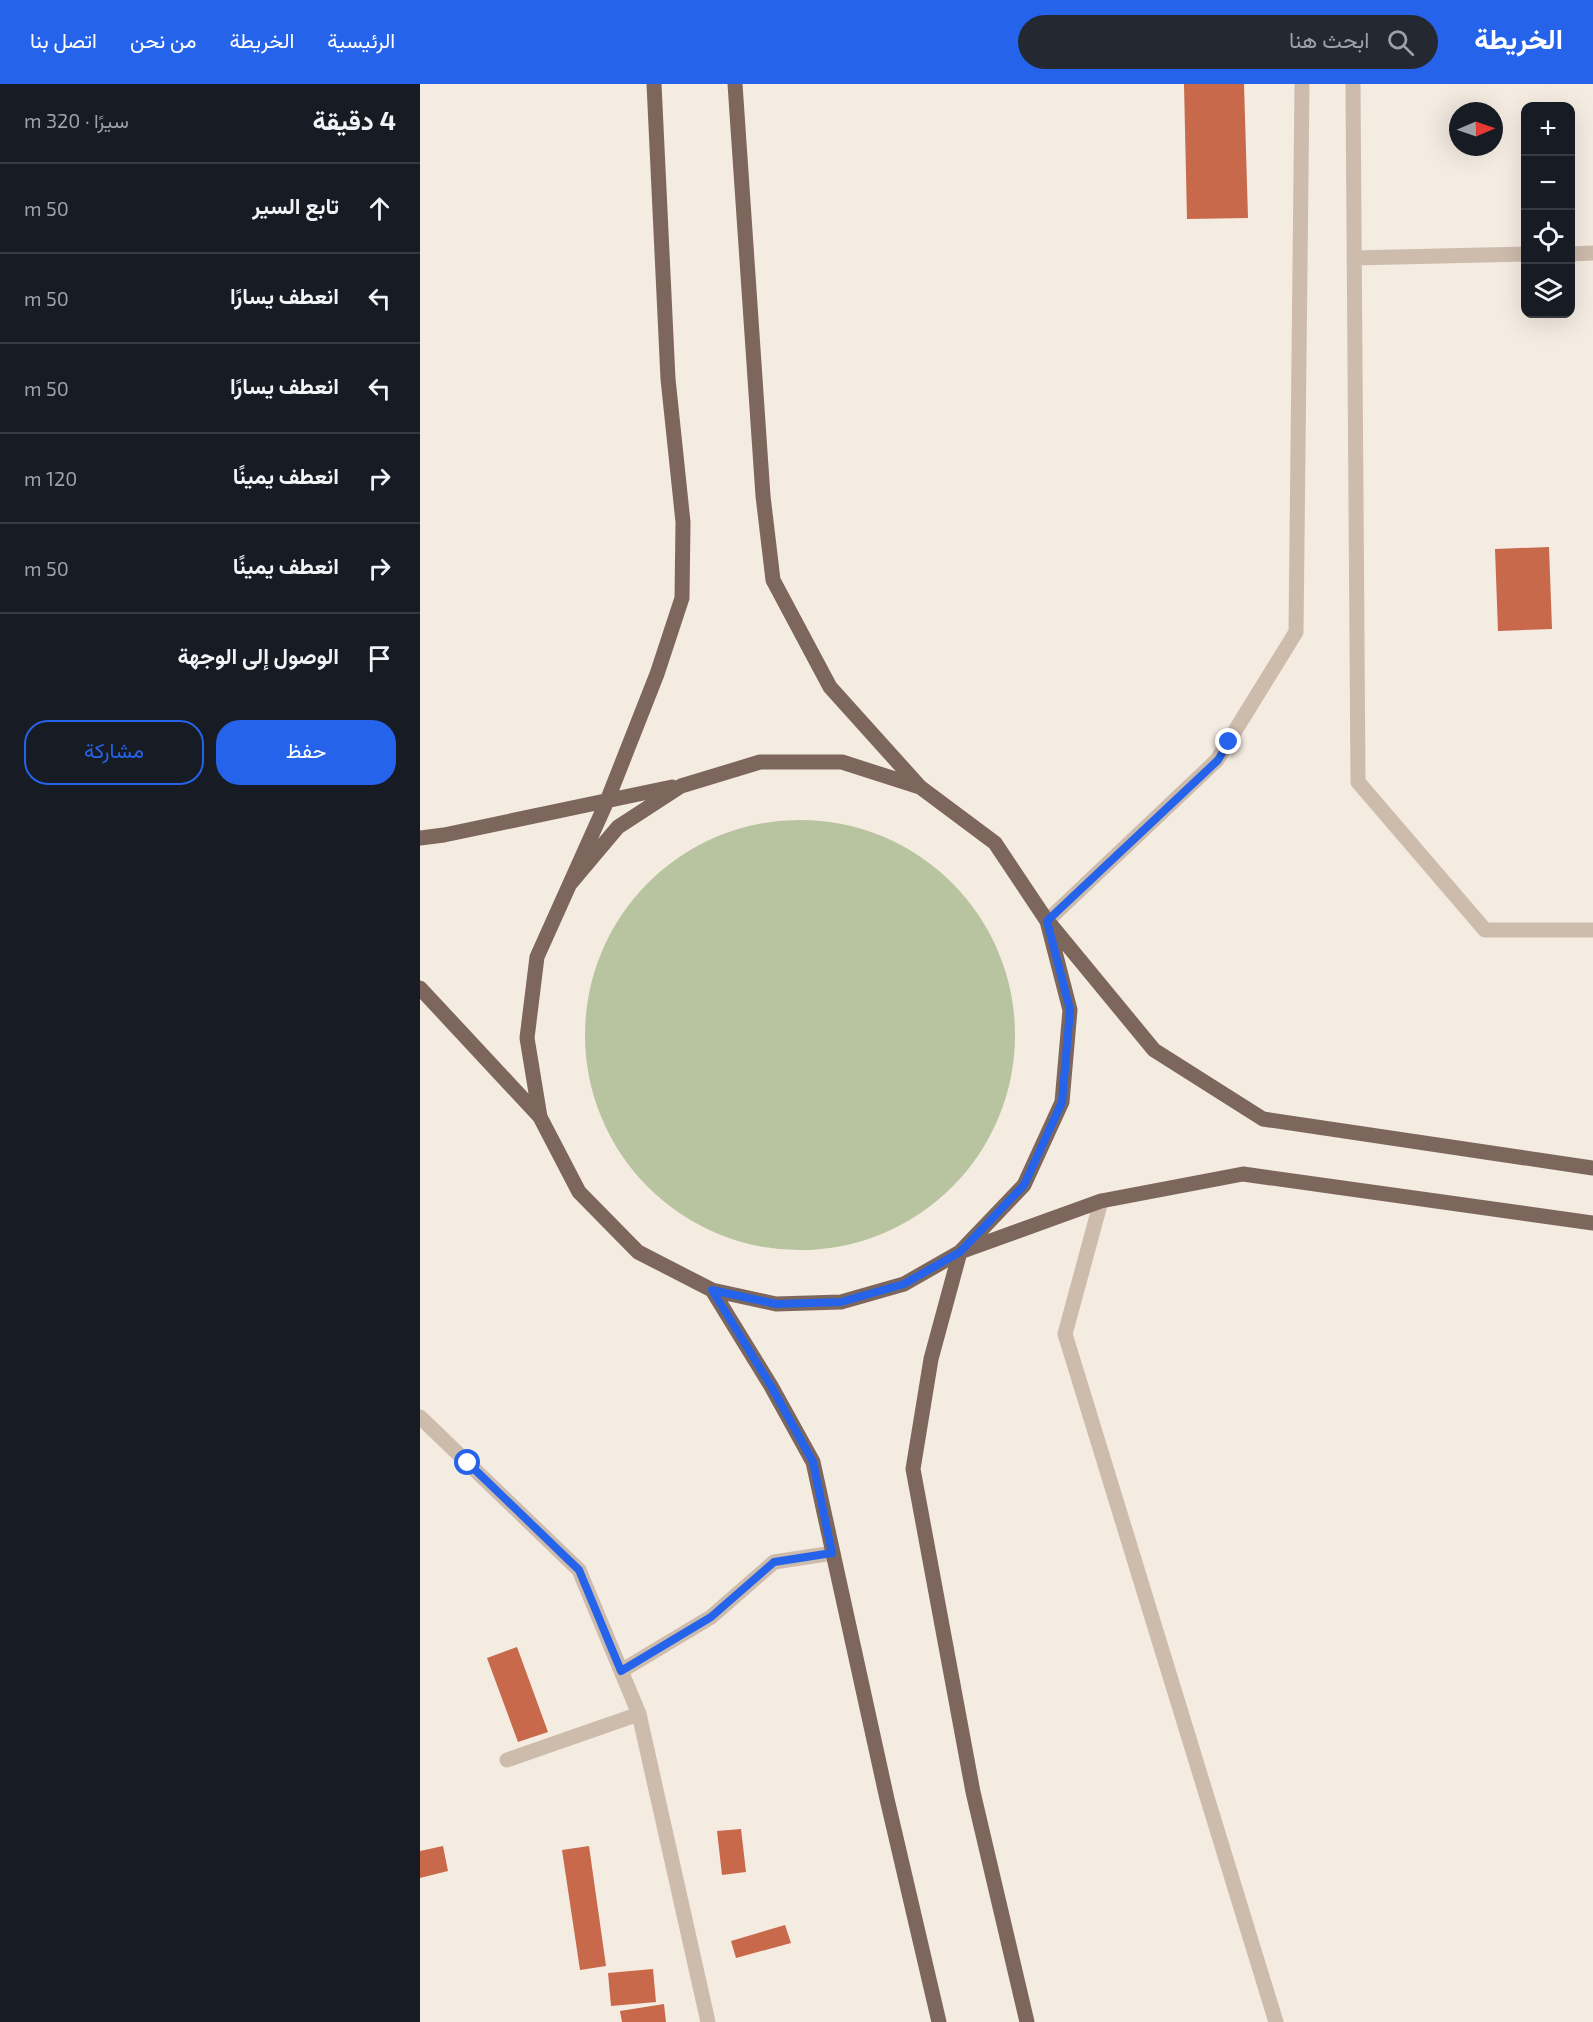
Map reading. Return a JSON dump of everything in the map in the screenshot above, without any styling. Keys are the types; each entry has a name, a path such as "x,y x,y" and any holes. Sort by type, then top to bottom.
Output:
{"main road":[{"path":"540,1118 527,1038 537,957 607,801 657,674 682,598 683,522 668,379 654,84"},
{"path":"738,85 763,496 773,580 830,687 920,787 995,843 1047,921 1154,1050 1263,1119 1593,1168"},
{"path":"420,838 681,786 760,762 842,762 920,787"},
{"path":"570,884 618,827 681,786"},
{"path":"1028,2022 973,1792 913,1468 931,1359 960,1252 1024,1185 1062,1102 1070,1010 1047,921"},
{"path":"420,988 540,1118 579,1192 638,1252 712,1290 776,1304 841,1302 904,1284 960,1252 1101,1201 1243,1174 1593,1222"},
{"path":"712,1290 771,1386 813,1462 939,2022"}],"street":[{"path":"1047,921 1218,760 1296,632 1302,84"},
{"path":"1353,84 1358,782 1485,930 1593,930"},
{"path":"1575,254 1593,253"},
{"path":"1354,258 1521,254"},
{"path":"1101,1201 1065,1334 1276,2022"},
{"path":"420,1416 579,1570 639,1714 708,2022"},
{"path":"621,1671 711,1617 774,1562 832,1553"},
{"path":"507,1760 639,1714"}],"green space":[{"path":"800,820 842,824 882,836 920,856 952,883 979,915 999,953 1011,993 1015,1035 1011,1077 999,1117 979,1155 952,1187 920,1214 882,1234 842,1246 800,1250 758,1246 718,1234 680,1214 648,1187 621,1155 601,1117 589,1077 585,1035 589,993 601,953 621,915 648,883 680,856 718,836 758,824"}],"building":[{"path":"1184,84 1244,84 1248,218 1187,219"},
{"path":"1549,547 1552,629 1498,631 1495,549"},
{"path":"517,1647 548,1732 518,1742 487,1658"},
{"path":"741,1829 746,1872 722,1875 717,1831"},
{"path":"443,1846 448,1871 420,1878 420,1851"},
{"path":"589,1846 606,1966 580,1970 562,1850"},
{"path":"785,1925 791,1943 736,1958 731,1941"},
{"path":"653,1969 656,2002 611,2006 608,1973"},
{"path":"664,2004 666,2022 622,2022 620,2011"}],"route":[{"path":"468,1463 579,1570 621,1671 711,1617 774,1562 832,1553 813,1462 771,1386 712,1290 776,1304 841,1302 904,1284 960,1252 1024,1185 1062,1102 1070,1010 1047,921 1218,760 1229,742"}]}
